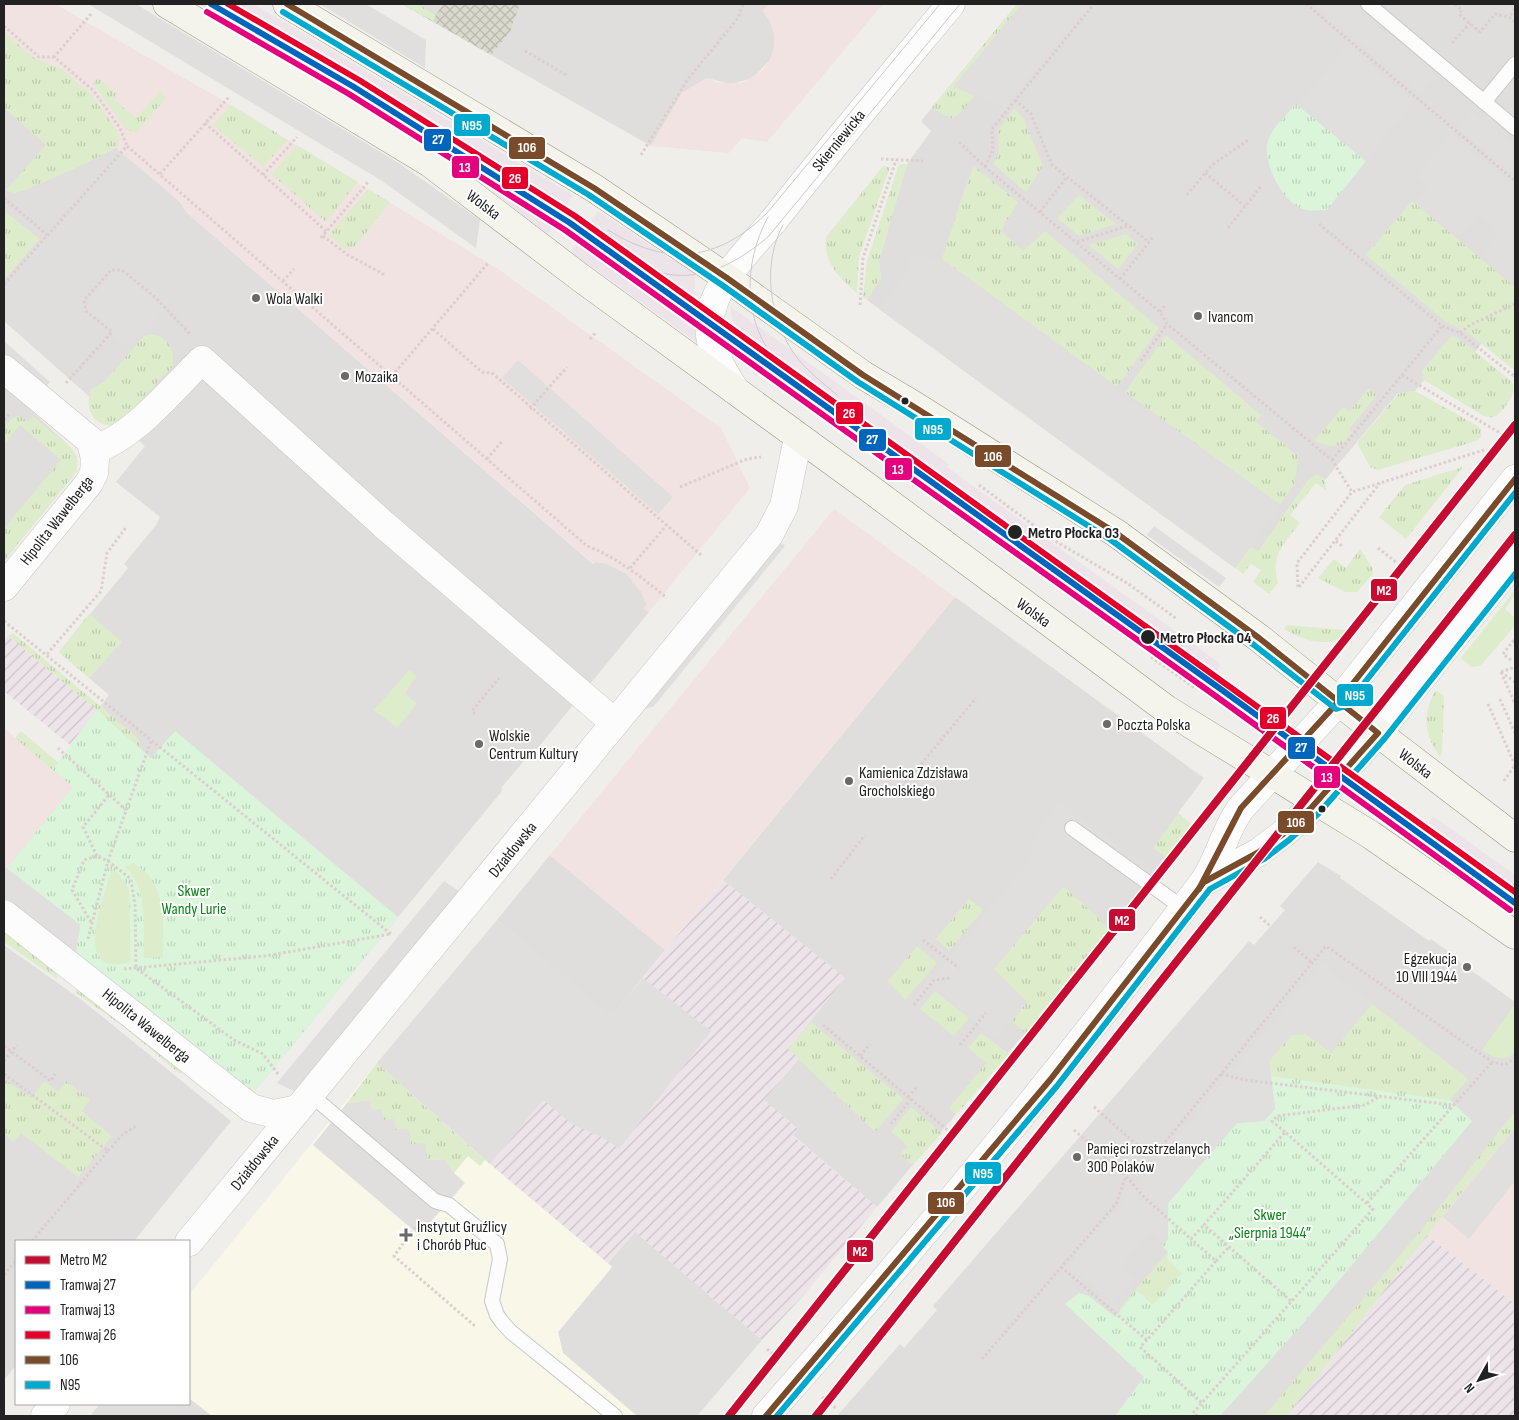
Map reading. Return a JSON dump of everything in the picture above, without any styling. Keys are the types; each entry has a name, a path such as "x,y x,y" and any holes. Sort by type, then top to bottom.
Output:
{"main road":[{"name":"Wolska","path":"167,4 430,163 737,393 869,488 1166,709 1371,835 1515,935"},
{"name":"Wolska","path":"287,4 585,183 727,278 862,375 912,404 1116,533 1259,638 1378,734 1515,838"}],"street":[{"name":"Skierniewicka","path":"727,278 951,4"},
{"name":"Wolska","path":"727,278 717,294 711,314 711,338 715,359 737,393"},
{"path":"4,369 92,445 111,444 126,434 202,360 383,524 614,723"},
{"name":"Działdowska","path":"190,1241 769,535 784,506 798,438"},
{"name":"Hipolita Wawelberga","path":"4,588 89,483 94,473 92,445"},
{"path":"766,1416 1050,1080 1204,882 1234,818 1339,701 1515,479"},
{"path":"1204,882 1260,852 1291,827 1317,801 1378,734 1515,560"},
{"name":"Hipolita Wawelberga","path":"4,914 251,1108 274,1114 304,1101"},
{"path":"45,1416 55,1405"}],"lane":[{"path":"1368,4 1515,128"},
{"path":"1484,102 1515,64"},
{"path":"1072,828 1183,908"},
{"path":"304,1101 434,1201 449,1205 496,1244 500,1259 492,1301 497,1315 511,1332 614,1416"}],"path":[{"path":"641,155 688,79 738,18 743,4"},
{"path":"985,167 993,150 992,129 1094,4"},
{"path":"1306,4 1515,180"},
{"path":"1455,4 1462,10 1458,14 1480,32 1495,14 1508,17 1515,22"},
{"path":"1508,17 1515,8"},
{"path":"54,57 92,14"},
{"path":"1450,46 1470,23"},
{"path":"4,26 38,57 54,57 93,90 120,128 127,146 587,546 609,555 630,568 667,598"},
{"path":"525,50 568,76"},
{"path":"160,174 230,97"},
{"path":"1016,100 1031,114 1052,165 1149,242"},
{"path":"205,124 326,231"},
{"path":"263,175 297,137"},
{"path":"1187,195 1212,165 1248,140"},
{"path":"959,142 985,167 1160,312 1167,324 1332,460 1352,492"},
{"path":"4,284 127,146"},
{"path":"881,159 924,161"},
{"path":"860,305 863,258 896,160"},
{"path":"1205,173 1245,206"},
{"path":"1040,212 1067,177"},
{"path":"368,181 322,237 348,255 385,275"},
{"path":"1228,228 1262,185"},
{"path":"4,198 47,235"},
{"path":"1318,224 1442,326 1460,333 1515,377"},
{"path":"1076,242 1128,226"},
{"path":"1120,278 1153,237"},
{"path":"392,376 488,263"},
{"path":"283,281 294,269"},
{"path":"1460,333 1470,325 1515,304"},
{"path":"1160,312 1165,305"},
{"path":"1141,361 1167,324"},
{"path":"1332,460 1442,326"},
{"path":"433,329 482,372 492,373 701,555"},
{"path":"590,339 596,332"},
{"path":"531,408 567,367"},
{"path":"1402,375 1500,433"},
{"path":"487,459 503,440"},
{"path":"1380,483 1298,587 1297,563 1352,492 1380,483 1487,450"},
{"path":"680,487 746,459 761,457"},
{"path":"971,480 1055,541 1127,584 1182,622"},
{"path":"47,654 101,591 107,553 127,526"},
{"path":"630,568 666,526"},
{"path":"1336,541 1342,546"},
{"path":"1378,548 1397,563"},
{"path":"4,621 47,654 151,742 391,934 265,956 122,970"},
{"path":"1511,660 1503,654 1514,640"},
{"path":"1501,672 1515,667"},
{"path":"1501,672 1515,682"},
{"path":"1501,672 1515,704"},
{"path":"475,714 472,711 499,678"},
{"path":"902,788 976,698"},
{"path":"1500,699 1515,733"},
{"path":"1488,704 1515,765 1504,781"},
{"path":"88,944 91,922 108,861 151,742"},
{"path":"58,748 126,810"},
{"path":"109,795 83,827 97,856 108,861 131,880 136,906 136,968"},
{"path":"831,879 865,836"},
{"path":"91,922 72,890 84,860 97,856"},
{"path":"1260,917 1270,926"},
{"path":"923,940 959,968"},
{"path":"1094,1107 1144,1150 1161,1147 1327,945 1492,1062 1506,1065 1515,1058"},
{"path":"1294,947 1312,963"},
{"path":"136,968 234,1040 263,1054 278,1074"},
{"path":"914,1005 934,980 951,978"},
{"path":"960,1045 986,1013"},
{"path":"822,1025 950,1132"},
{"path":"860,1056 870,1044"},
{"path":"4,1061 17,1045"},
{"path":"4,1046 51,1080 55,1074"},
{"path":"1367,1203 1492,1062"},
{"path":"4,1074 108,1151"},
{"path":"1220,1074 1244,1080 1452,1105"},
{"path":"891,1124 918,1086"},
{"path":"1196,1416 1193,1413 1373,1209 1272,1120 1277,1116 1365,1105 1380,1096"},
{"path":"33,1240 123,1134 136,1126"},
{"path":"1074,1130 1126,1176 1144,1197 1216,1261"},
{"path":"1191,1239 1285,1132"},
{"path":"982,1359 1116,1204 1126,1176"},
{"path":"1204,1225 1292,1302"},
{"path":"1202,1403 1140,1348 1228,1247"},
{"path":"4,1275 15,1261"},
{"path":"1061,1267 1147,1340"}],"shaded area":[{"path":"4,4 55,4 231,105 498,269 721,428 750,488 649,612 644,608 647,605 642,593 627,574 607,564 596,562 594,564 186,212 181,203 116,148 119,145 61,68 34,58 4,32"},
{"path":"88,4 136,4 400,164 480,220 476,248 382,181"},
{"path":"199,4 254,4 573,195 548,234 418,135"},
{"path":"320,4 366,4 426,40 425,68"},
{"path":"402,4 520,4 510,32 491,55"},
{"path":"418,4 443,4 436,15"},
{"path":"520,4 769,4 763,11 770,21 774,34 774,48 770,60 753,78 730,84 707,78 682,93 651,146 491,55 510,32"},
{"path":"769,4 883,4 767,142 742,138 729,153 651,146 682,93 707,78 718,83 742,83 762,71 770,60 774,48 774,34 770,21 763,10"},
{"path":"1017,4 1515,4 1515,300 1475,352 1458,338 1422,371 1424,380 1415,391 1398,393 1325,480 1323,478 1310,478 1258,552 1251,547 1235,568 867,300 881,278 879,261 907,164 931,131 921,121"},
{"path":"1022,4 1089,4 1005,107 953,87"},
{"path":"1313,4 1352,4 1435,74 1419,93"},
{"path":"4,32 181,203 186,212 593,564 596,562 607,564 627,574 642,593 647,605 644,608 649,612 537,749 535,748 501,788 502,791 254,1092 76,952 78,938 59,909 7,868 73,786 53,769 109,695 59,652 128,568 124,564 156,525 160,517 116,482 145,446 4,321 4,279 39,239 4,211"},
{"path":"1347,45 1414,102 1366,161 1298,105"},
{"path":"1471,110 1515,144 1515,174 1457,129"},
{"path":"1451,133 1515,186 1515,287 1480,256 1499,232 1478,215 1459,238 1414,203 1427,187 1415,177"},
{"path":"598,211 695,274 694,324 701,345 571,252"},
{"path":"911,255 942,259 1117,387 1114,392 1133,405 1136,401 1281,505 1235,568 879,309 908,269"},
{"path":"120,264 171,304 129,349 80,311"},
{"path":"730,306 949,464 947,467 1221,664 1205,688 762,370 756,377 743,358 734,331"},
{"path":"4,341 50,382 44,389 4,353"},
{"path":"518,360 673,497 658,514 502,378"},
{"path":"4,385 71,448 77,457 77,471 4,561"},
{"path":"834,509 955,597 665,950 550,855"},
{"path":"1154,526 1226,578 1219,587 1147,535"},
{"path":"778,541 785,546 654,706 637,712"},
{"path":"955,597 1204,778 1178,813 1190,823 1175,857 877,1207 793,1135 797,1128 764,1100 798,1059 788,1049 845,978 723,880"},
{"path":"8,636 97,710 70,745 4,691 4,641"},
{"path":"4,728 73,787 7,868 4,866"},
{"path":"1060,803 1161,875 1112,934 1100,919 1063,886 994,969 1027,1002 996,1039 929,983 1032,857 1033,838"},
{"path":"1433,816 1515,875 1515,913 1415,842"},
{"path":"550,855 665,950 611,1016 497,920"},
{"path":"1318,862 1341,876 1340,878 1429,941 1431,939 1448,951 1447,953 1515,1002 1515,1127 1427,1235 1287,1416 837,1416 900,1344 904,1348 937,1310 933,1306 1249,941 1254,945 1285,910 1280,906"},
{"path":"4,866 80,925 76,952 4,898"},
{"path":"723,880 845,978 788,1049 799,1059 764,1100 798,1129 793,1136 877,1207 804,1295 762,1340 635,1232 608,1263 490,1164"},
{"path":"444,881 462,893 296,1092 277,1083"},
{"path":"497,920 611,1015 643,978 711,1031 619,1149 602,1137 573,1125 543,1100 490,1164 377,1063"},
{"path":"4,945 83,1001 231,1121 135,1240 15,1240 15,1366 4,1380"},
{"path":"1322,964 1372,1004 1331,1053 1306,1034 1292,1035 1269,1061 1275,1108 1264,1121 1237,1123 1168,1203 1168,1239 1164,1244 1150,1232 1121,1266 1134,1279 1112,1303 1069,1266"},
{"name":"Instytut Gruźlicy i Chorób Płuc","path":"377,1063 485,1160 612,1267 558,1332 563,1353 637,1416 212,1416 190,1399 190,1294"},
{"path":"371,1100 372,1110 382,1109 384,1120 394,1119 396,1130 409,1129 411,1144 425,1143 427,1160 444,1159 454,1173 465,1183 419,1235 313,1145 347,1103"},
{"path":"1515,1127 1515,1304 1427,1235"},
{"path":"1515,1128 1515,1181 1469,1239 1443,1217"},
{"path":"635,1232 762,1340 697,1416 637,1416 563,1353 558,1332 612,1267 608,1263"},
{"path":"1427,1235 1515,1304 1515,1416 1287,1416"},
{"path":"190,1399 212,1416 90,1416 99,1405 190,1405"}],"green space":[{"path":"402,4 418,4 436,15 433,21"},
{"path":"1017,4 1022,4 954,87 975,96 959,114 952,118 943,115 932,107"},
{"path":"4,32 34,58 61,68 91,94 117,131 120,139 116,148 74,169 15,194 6,190 46,145 4,108"},
{"path":"98,78 117,95 114,100 136,118 160,92 166,98 136,133 126,129 93,84"},
{"path":"1296,104 1366,161 1327,210 1306,210 1293,203 1280,188 1270,169 1267,149 1270,136 1276,126"},
{"path":"231,105 288,140 263,167 213,125"},
{"path":"1014,109 1023,117 1043,166 1026,192 993,164 999,152 998,130"},
{"path":"297,145 358,182 326,222 271,174"},
{"path":"899,164 907,164 879,261 881,278 867,300 863,297 867,261"},
{"path":"883,166 890,167 859,257 857,293 838,275 830,262 827,254 826,237"},
{"path":"974,166 1018,202 1001,231 1023,251 1045,231 1159,328 1117,387 942,259"},
{"path":"368,189 390,202 355,247 345,249 329,235"},
{"path":"1079,195 1116,224 1079,236 1057,218"},
{"path":"1412,201 1515,287 1515,371 1467,332 1446,322 1366,255"},
{"path":"4,211 39,239 4,279"},
{"path":"1126,234 1138,244 1118,269 1089,245"},
{"path":"150,334 161,337 169,344 173,354 173,366 118,425 102,424 92,416 90,410 89,397 91,389 104,382 144,336"},
{"path":"1166,335 1261,415 1256,422 1298,456 1295,483 1280,505 1125,392"},
{"path":"1451,336 1458,338 1512,382 1512,395 1507,405 1496,416 1484,416 1424,380 1422,371"},
{"path":"1369,388 1377,395 1349,429 1352,432 1342,445 1329,446 1314,441 1343,407 1349,412"},
{"path":"1415,391 1476,425 1481,429 1481,437 1476,441 1378,470 1370,467 1357,443 1399,393"},
{"path":"19,415 28,422 33,416 71,448 77,457 77,471 4,561 4,528 61,460 20,425 4,444 4,435 8,423"},
{"path":"1463,467 1406,539 1379,517 1405,485"},
{"path":"1318,474 1325,480 1326,490 1316,483 1290,515 1300,523 1280,550 1276,565 1278,583 1269,594 1253,582 1261,570 1251,564 1243,574 1235,568 1251,547 1258,552 1310,478"},
{"path":"1360,549 1373,569 1372,575 1357,592 1345,592 1318,578 1334,559 1346,568"},
{"path":"1515,590 1515,595 1505,609 1515,618 1515,626 1480,666 1471,667 1461,658"},
{"path":"89,614 122,642 89,678 59,652"},
{"path":"1287,625 1356,631 1337,640 1320,642 1311,641 1293,634 1284,629"},
{"path":"13,633 138,738 141,749 105,716 78,734 97,710 8,636"},
{"path":"409,670 417,676 405,693 417,704 397,728 374,710"},
{"path":"1436,690 1444,696 1442,752 1440,757 1431,741 1427,724 1428,707"},
{"name":"Skwer Wandy Lurie","path":"97,710 151,758 175,731 398,917 254,1092 76,952 80,925 7,868 73,787 53,769"},
{"path":"21,731 85,785 80,925 7,868 73,787 15,738"},
{"path":"1178,814 1190,823 1172,861 1153,848"},
{"path":"133,863 144,871 158,892 163,917 163,957 144,958 144,922 141,897 133,876 125,867"},
{"path":"112,869 124,880 129,891 131,962 117,964 102,960 97,950 95,937 101,906"},
{"path":"1064,886 1100,919 1112,934 1026,1034 1012,1021 1027,1002 993,969"},
{"path":"969,899 983,910 949,951 936,939"},
{"path":"4,930 58,969 57,979 4,942"},
{"path":"917,946 937,963 905,1000 888,981"},
{"path":"78,988 185,1069 180,1074 125,1028 75,992"},
{"path":"935,991 969,1018 954,1036 920,1009"},
{"path":"1372,1004 1468,1079 1450,1100 1271,1076 1269,1061 1292,1035 1306,1034 1331,1053"},
{"path":"1515,1004 1515,1052 1503,1058 1495,1057 1482,1050"},
{"path":"811,1022 903,1099 875,1132 788,1049"},
{"path":"981,1033 1009,1054 956,1115 949,1108 986,1063 968,1048"},
{"path":"377,1063 485,1160 480,1166 468,1156 454,1173 444,1159 427,1160 372,1110 371,1100 347,1103"},
{"name":"Skwer „Sierpnia 1944”","path":"1271,1076 1450,1100 1472,1121 1306,1320 1220,1416 1115,1416 1144,1377 1065,1304 1079,1293 1089,1296 1115,1317 1137,1291 1153,1305 1182,1273 1167,1259 1168,1252 1162,1246 1168,1239 1168,1203 1237,1123 1264,1121 1275,1109"},
{"path":"4,1079 31,1098 45,1081 58,1092 66,1081 90,1100 82,1111 112,1136 78,1177 21,1133 14,1142 4,1134"},
{"path":"911,1107 942,1133 913,1165 900,1154 908,1146 891,1132"},
{"path":"1515,1111 1515,1127 1427,1235 1287,1416 1264,1416 1422,1229"},
{"path":"1168,1239 1210,1261 1147,1333 1119,1309 1168,1252 1162,1246"}],"tram line":[{"name":"27","path":"211,4 354,87 570,223 1222,690 1515,903"},
{"name":"26","path":"228,4 359,80 575,216 1515,892"},
{"path":"608,230 630,242 651,250 671,254 691,254 710,250 729,242 767,213 940,4"},
{"path":"608,250 630,262 671,275 690,275 709,271 728,264 748,252 768,237 960,4"},
{"name":"13","path":"207,12 349,94 565,230 1217,697 1510,910"},
{"path":"768,217 754,254 751,273 750,292 758,330 767,348 779,364 795,380 825,404"},
{"path":"783,225 776,240 772,256 771,273 771,290 778,323 797,358 837,395"}],"metro line":[{"name":"M2","path":"729,1416 1515,425"},
{"name":"M2","path":"816,1416 1515,535"}],"transit line":[{"name":"106","path":"287,4 594,188 727,278 863,375 1116,533 1259,638 1378,733 1311,808 1283,834 1259,852 1204,882 1050,1080 766,1416"},
{"name":"N95","path":"283,12 589,195 722,285 858,382 1111,540 1254,645 1336,709 1346,706 1515,493"},
{"name":"106","path":"1199,889 1241,808 1339,701 1515,479"},
{"name":"N95","path":"777,1416 1057,1086 1210,889 1264,859 1318,814 1385,738 1515,574"}],"place":[{"name":"Wola Walki","path":"256,298"},
{"name":"Ivancom","path":"1198,316"},
{"name":"Mozaika","path":"345,376"},
{"name":"Metro Płocka 03","path":"1015,532"},
{"name":"Metro Płocka 04","path":"1148,637"},
{"name":"Poczta Polska","path":"1107,724"},
{"name":"Wolskie Centrum Kultury","path":"479,744"},
{"name":"Kamienica Zdzisława Grocholskiego","path":"849,781"},
{"name":"Egzekucja 10 VIII 1944","path":"1467,967"},
{"name":"Pamięci rozstrzelanych 300 Polaków","path":"1077,1157"},
{"name":"Instytut Gruźlicy i Chorób Płuc","path":"406,1235"}]}
